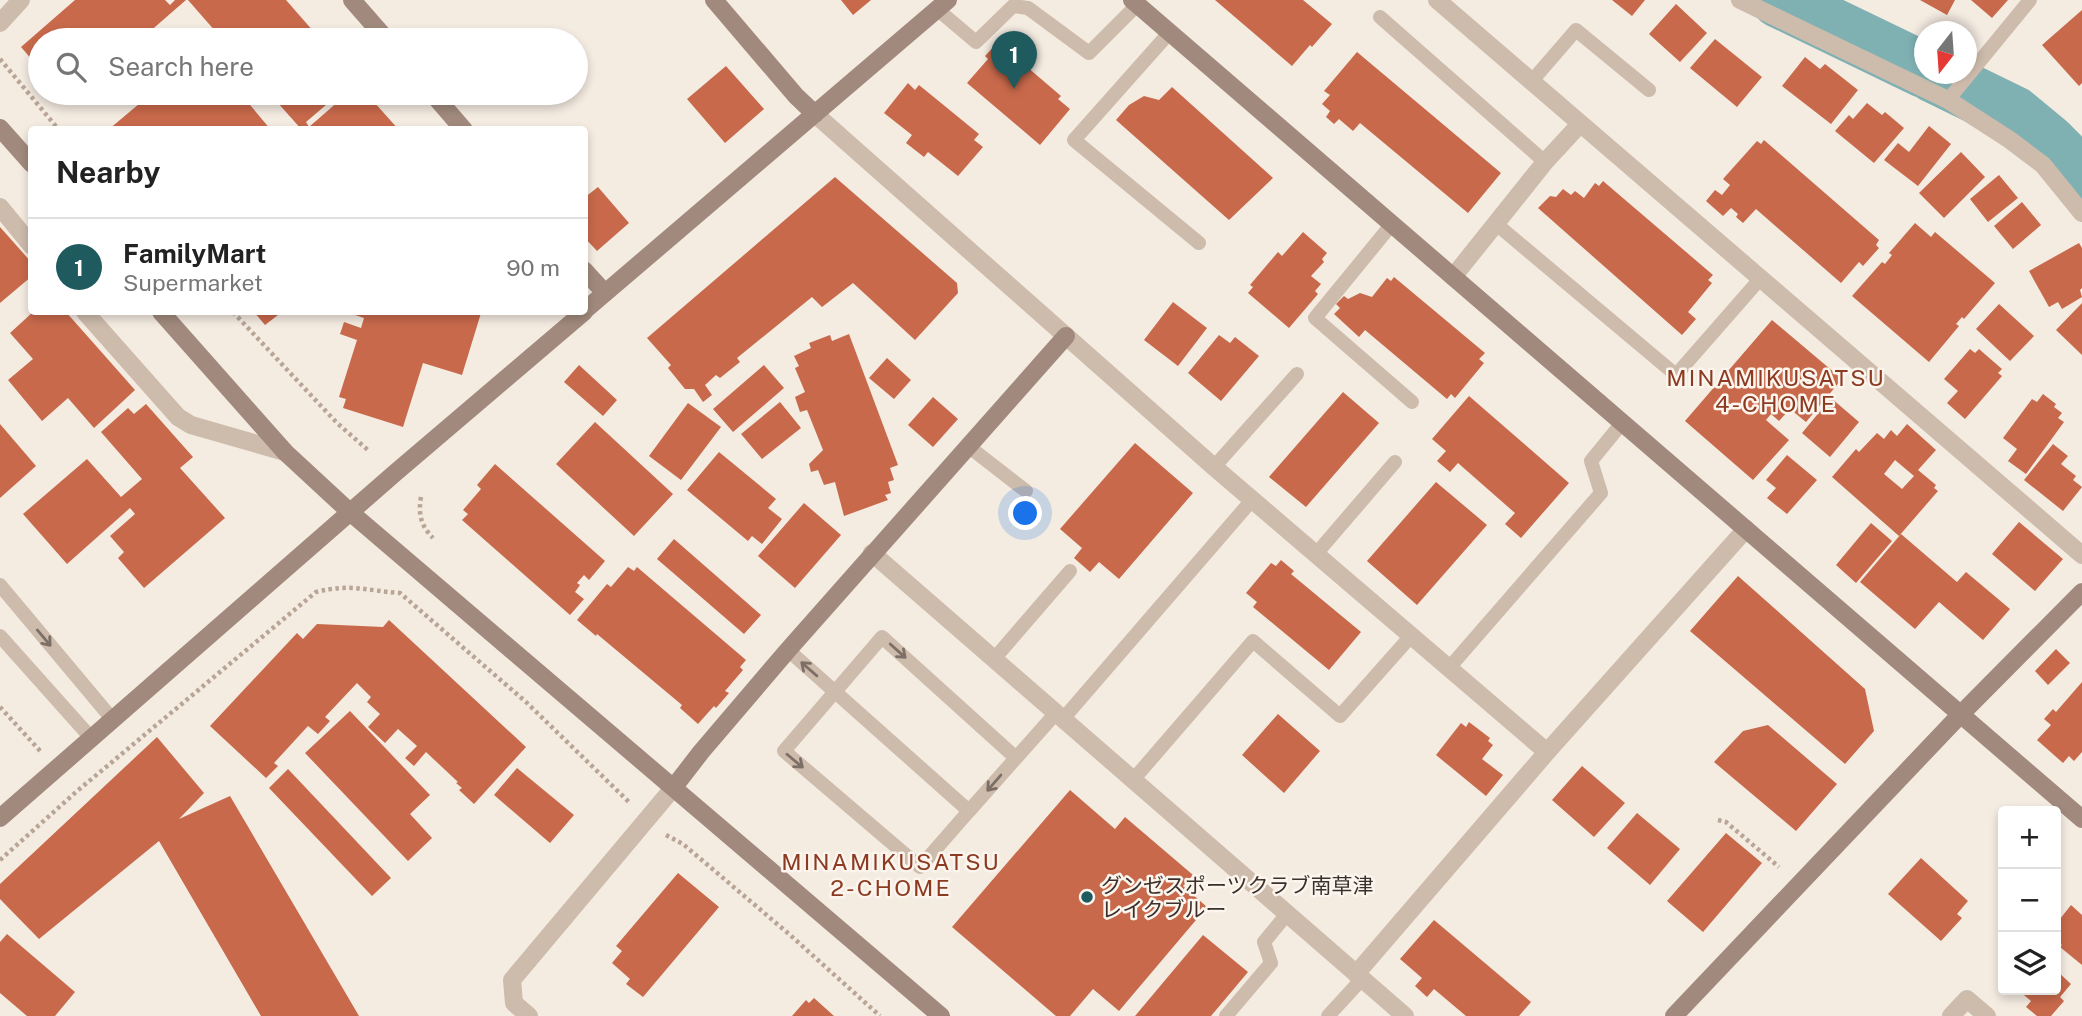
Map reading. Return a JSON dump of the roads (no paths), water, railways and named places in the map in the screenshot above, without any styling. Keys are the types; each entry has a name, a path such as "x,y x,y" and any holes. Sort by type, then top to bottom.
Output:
{"street":[{"path":"0,23 21,0"},
{"path":"352,0 376,28"},
{"path":"713,0 796,96 1214,467 1547,752"},
{"path":"1437,0 2082,555"},
{"path":"1740,0 1955,91 2010,140 2043,165 2082,213"},
{"path":"1135,2 2082,819"},
{"path":"588,308 943,4"},
{"path":"442,105 461,126"},
{"path":"1453,277 1545,162 1580,124"},
{"path":"0,128 28,160"},
{"path":"0,207 28,241"},
{"path":"588,274 605,293"},
{"path":"88,315 178,417 191,425 285,452"},
{"path":"164,315 285,452 351,513 941,1016"},
{"path":"0,818 579,315"},
{"path":"529,1016 514,1003 512,980 788,650 1066,336"},
{"path":"1359,976 1547,752 1746,529"},
{"path":"872,553 1405,1016"},
{"path":"1674,1016 1960,715 2082,592"},
{"path":"1951,1016 1967,999 1987,1016"}],"lane":[{"path":"1955,91 2030,0"},
{"path":"943,4 976,42 1013,6 1028,8 1089,53 1135,2"},
{"path":"1380,17 1545,162"},
{"path":"1531,82 1576,30 1649,90"},
{"path":"1170,32 1074,139 1199,243"},
{"path":"1495,223 1676,374 1760,279"},
{"path":"1392,224 1315,318 1412,402"},
{"path":"1214,467 1297,374"},
{"path":"1449,668 1601,493 1591,461 1622,423"},
{"path":"968,446 1026,491"},
{"path":"1316,554 1395,462"},
{"path":"1016,758 882,637 784,751 920,867 1252,500"},
{"path":"994,659 1070,571"},
{"path":"0,586 113,719"},
{"path":"0,636 92,739"},
{"path":"1133,780 1253,641 1340,716 1411,636"},
{"path":"788,650 969,811"},
{"path":"1226,1016 1271,963 1264,942 1287,914"},
{"path":"1328,1016 1359,976"}],"waterway":[{"path":"1779,0 1914,65"},
{"path":"1952,84 2014,114 2048,142 2082,176"}],"place":[{"name":"FamilyMart","path":"1014,89"},
{"name":"グンゼスポーツクラブ南草津 レイクブルー","path":"1087,897"}],"district":[{"name":"MINAMIKUSATSU 4-CHOME","path":"1776,390"},
{"name":"MINAMIKUSATSU 2-CHOME","path":"891,874"}]}
